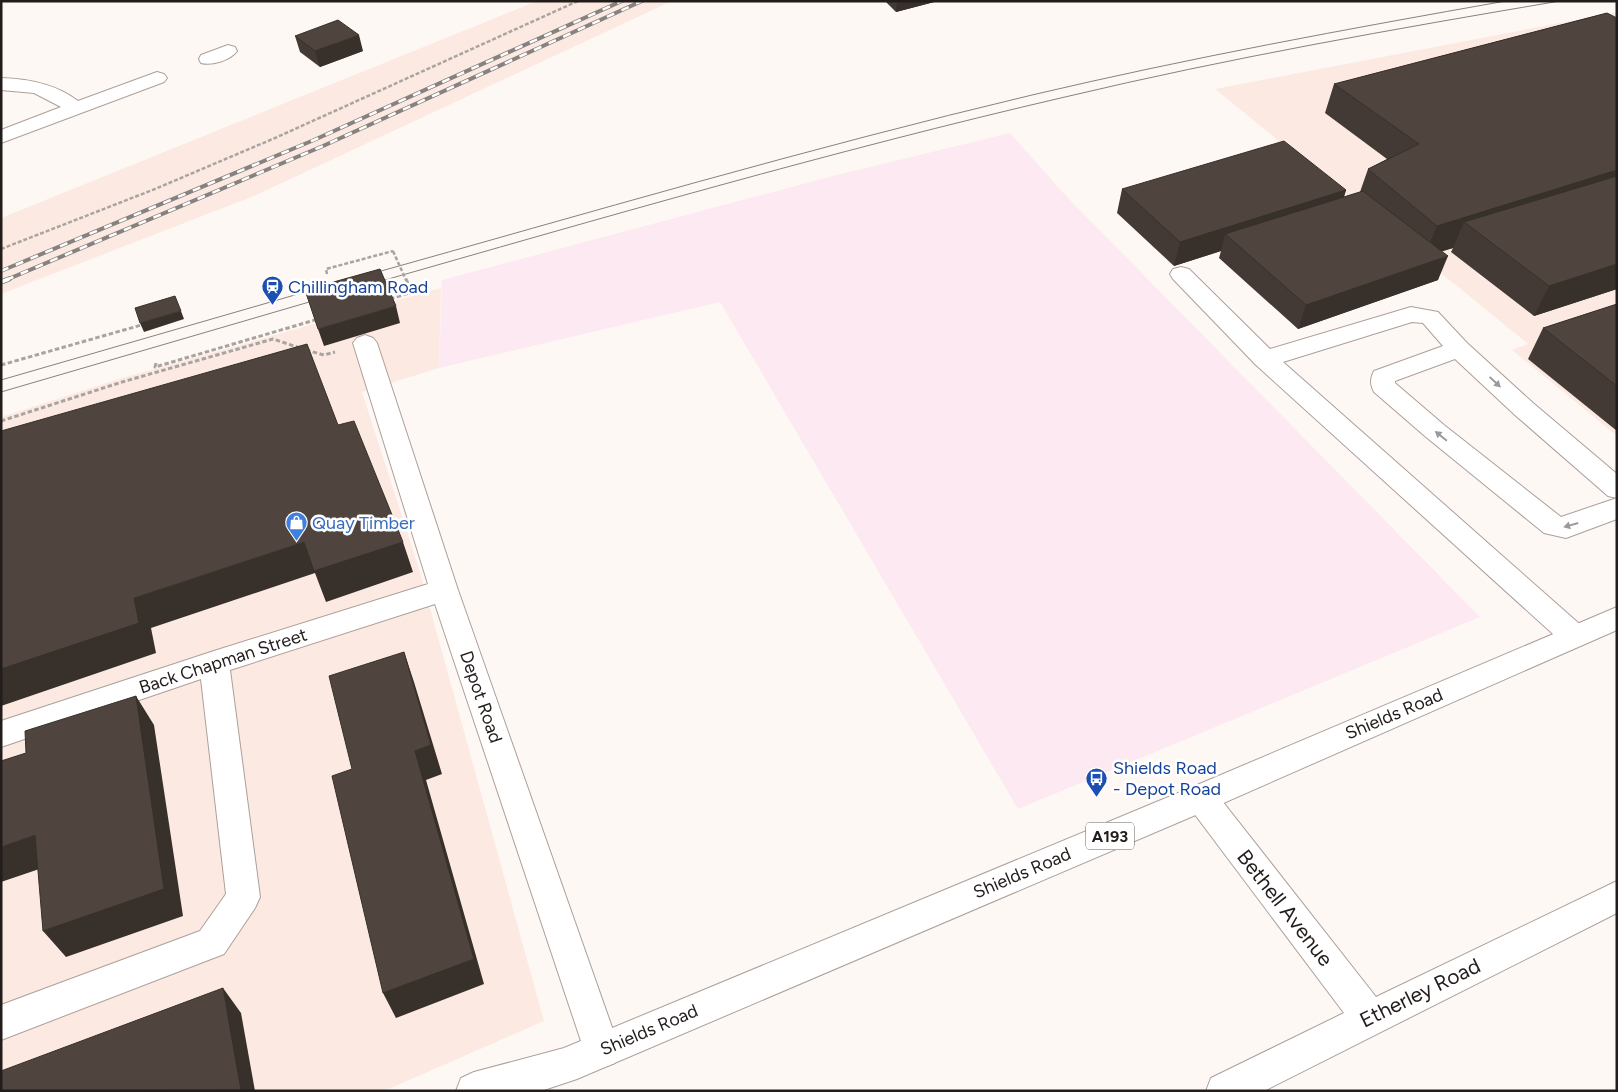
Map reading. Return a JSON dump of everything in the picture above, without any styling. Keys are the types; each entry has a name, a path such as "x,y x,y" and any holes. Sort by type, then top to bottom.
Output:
{"street":[{"path":"208,59 228,51"},
{"path":"1,137 158,78"},
{"path":"1,84 48,90 76,109"},
{"path":"1181,274 1265,359 1574,636"},
{"path":"1265,359 1411,314 1430,317 1459,349 1524,409 1617,489"},
{"name":"Depot Road","path":"366,343 444,590 602,1050"},
{"path":"1459,349 1383,377 1383,386 1435,432 1554,526 1566,528 1617,508"},
{"name":"Back Chapman Street","path":"1,734 214,663 444,590"},
{"name":"Shields Road","path":"474,1091 564,1066 1200,798 1617,618"},
{"path":"1,1024 212,943 243,896 214,663"},
{"name":"Bethell Avenue","path":"1200,798 1369,1017"},
{"name":"Etherley Road","path":"1224,1091 1369,1017 1617,896"},
{"name":"Shields Road","path":"522,1091 564,1066"}],"path":[{"path":"1,249 155,189 275,138 578,1"},
{"path":"327,274 326,270 393,250 412,292 390,299"},
{"path":"156,363 155,367 315,320"},
{"path":"1,365 150,322"},
{"path":"1,421 122,382 273,339 324,355 366,343"}],"shaded area":[{"path":"537,1 672,1 254,196 1,294 1,218"},
{"path":"1617,12 1617,436 1512,350 1528,344 1215,89"},
{"path":"1010,133 1065,195 1480,617 1018,809 720,302 439,368 442,280 833,176"},
{"path":"441,288 439,368 362,392 420,572 544,1021 384,1091 1,1091 1,417 122,378"}],"building":[{"path":"1607,13 1617,18 1617,170 1437,226 1368,169 1419,144 1334,84"},
{"path":"338,20 359,35 315,51 295,36"},
{"path":"1284,141 1346,190 1180,242 1122,189"},
{"path":"1617,176 1617,264 1549,286 1464,222"},
{"path":"1363,191 1448,256 1306,305 1225,234"},
{"path":"380,269 396,306 318,329 305,290"},
{"path":"175,296 181,311 140,323 135,308"},
{"path":"1617,304 1617,386 1543,328"},
{"path":"307,344 338,425 354,421 403,542 314,571 304,542 134,598 139,623 1,669 1,431"},
{"path":"404,652 431,745 415,751 474,959 383,993 332,776 352,769 329,676"},
{"path":"136,696 164,889 43,931 35,835 1,847 1,761 26,753 25,731"},
{"path":"223,988 241,1090 1,1091 1,1071"}],"tram line":[{"path":"367,275 782,159 948,115 1150,69 1387,22 1506,1"},
{"path":"371,284 804,162 1065,97 1188,69 1436,22 1560,1"},
{"path":"1,380 319,288"},
{"path":"1,392 323,298"}],"railway":[{"path":"1,271 314,140 622,1"},
{"path":"6,280 323,146 642,1"},
{"path":"1,282 9,279"}],"place":[{"name":"Chillingham Road","path":"272,306"},
{"name":"Quay Timber","path":"296,542"},
{"name":"Shields Road - Depot Road","path":"1097,797"}]}
